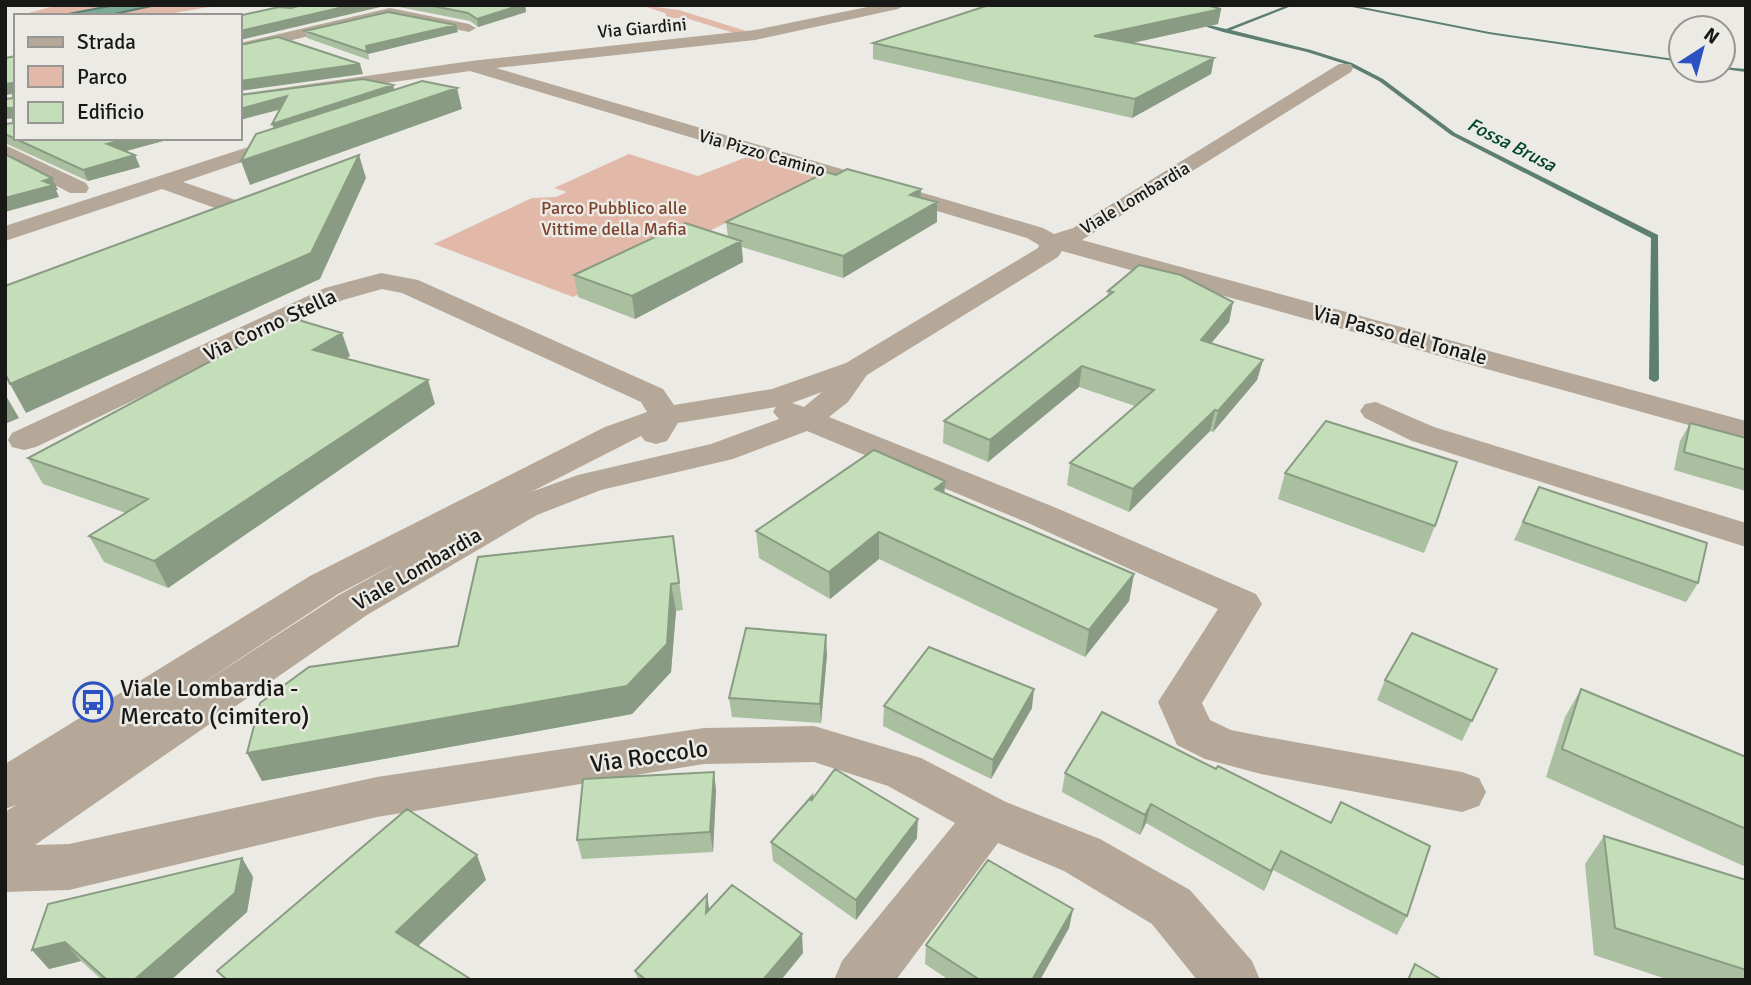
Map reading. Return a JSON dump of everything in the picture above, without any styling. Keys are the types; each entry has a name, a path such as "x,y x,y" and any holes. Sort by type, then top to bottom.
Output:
{"street":[{"path":"371,5 390,12 469,28"},
{"name":"Via Giardini","path":"480,69 755,35 898,5"},
{"path":"242,48 390,12"},
{"path":"282,38 310,48"},
{"path":"357,64 393,76"},
{"name":"Viale Lombardia","path":"5,789 324,585 616,434 666,416 745,401 777,398 856,369 1049,252 1052,242 1081,233 1345,68"},
{"path":"242,99 393,76 480,69"},
{"path":"429,92 480,69"},
{"name":"Via Pizzo Camino","path":"480,69 1035,233 1052,242"},
{"path":"242,88 261,96"},
{"path":"5,234 315,130"},
{"path":"5,151 78,188"},
{"path":"162,182 248,212"},
{"name":"Via Passo del Tonale","path":"1052,242 1089,249 1746,431"},
{"name":"Via Corno Stella","path":"24,440 334,294 381,281 409,286 652,396 666,416"},
{"name":"Viale Lombardia","path":"5,839 353,605 524,507 590,482 702,457 808,419 837,395 856,369"},
{"name":"Via Corno Stella","path":"598,371 676,387 701,409 729,424 702,457"},
{"path":"745,401 780,408 808,419 1041,515 1242,604 1180,702 1193,732 1221,746 1261,755 1462,792"},
{"path":"1376,411 1423,434 1746,535"},
{"path":"666,416 651,443 702,457"},
{"name":"Via Roccolo","path":"5,869 69,867 377,797 704,746 814,744 904,772 989,817 1082,855 1171,907 1232,980"},
{"path":"862,980 989,817"}],"green space":[{"path":"58,5 115,5 68,14 24,14"},
{"path":"156,5 220,5 168,14 114,14"},
{"path":"641,5 679,10 746,31 737,34 686,18 668,18 665,13"},
{"name":"Parco Pubblico alle Vittime della Mafia","path":"629,154 698,176 752,155 823,176 573,297 434,244 532,198 556,197 567,192 554,188"}],"shaded area":[{"path":"115,5 156,5 114,14 68,14"}],"building":[{"path":"302,5 352,5 242,31 242,15 279,7"},
{"path":"428,5 521,5 477,19 468,13"},
{"path":"989,5 1206,5 1221,9 1094,36 1214,58 1135,99 873,43"},
{"path":"388,12 456,25 366,46 367,52 305,31"},
{"path":"278,37 360,64 242,81 242,45"},
{"path":"14,56 14,138 5,134 5,124 13,123 13,108 5,108 5,99 13,98 13,83 5,84 5,58"},
{"path":"363,79 393,85 272,124 287,96 242,108 242,95"},
{"path":"422,81 457,88 241,161 256,134"},
{"path":"18,140 122,140 107,144 135,155 83,170"},
{"path":"5,154 52,178 43,181 54,185 5,198"},
{"path":"359,155 311,253 10,384 5,373 5,286"},
{"path":"847,169 921,189 910,195 937,202 843,256 726,222 826,172 836,175"},
{"path":"685,223 741,241 632,296 574,275"},
{"path":"1139,265 1181,275 1233,302 1201,340 1263,360 1218,411 1215,410 1133,489 1070,463 1154,390 1082,366 990,440 944,421 1113,292 1108,291"},
{"path":"292,318 342,333 313,350 428,380 154,561 89,536 148,499 28,458"},
{"path":"1326,421 1457,462 1435,526 1285,473"},
{"path":"1690,423 1746,438 1746,470 1684,452"},
{"path":"874,450 945,481 935,489 1134,574 1089,630 879,532 829,572 756,531"},
{"path":"1539,487 1707,543 1698,583 1523,522"},
{"path":"673,536 679,583 671,584 667,644 627,686 247,753 260,703 309,667 458,646 478,557"},
{"path":"746,628 826,635 820,704 729,698"},
{"path":"1412,633 1497,669 1472,721 1385,680"},
{"path":"929,647 1034,689 993,760 884,706"},
{"path":"1581,689 1746,757 1746,829 1562,749"},
{"path":"1102,712 1331,823 1341,802 1430,846 1407,916 1281,851 1271,871 1151,804 1145,815 1065,773"},
{"path":"835,769 918,819 856,900 771,842 812,796 811,801"},
{"path":"714,772 710,832 577,840 583,779"},
{"path":"407,809 477,855 396,932 472,980 227,980 217,971"},
{"path":"1604,836 1746,880 1746,970 1615,928"},
{"path":"242,858 235,893 134,980 107,980 65,942 32,950 48,904"},
{"path":"988,860 1073,909 1032,980 980,980 926,945"},
{"path":"732,885 802,934 763,980 646,980 635,971 707,895 706,913"},
{"path":"1415,964 1442,980 1408,980"}],"waterway":[{"path":"1226,31 1292,5"},
{"path":"1344,5 1489,33 1667,59"},
{"path":"1196,23 1226,31"},
{"name":"Fossa Brusa","path":"1226,31 1350,64 1381,80 1453,134 1655,237 1654,379"},
{"path":"1737,70 1746,71"}],"place":[{"name":"Viale Lombardia - Mercato (cimitero)","path":"93,702"}]}
